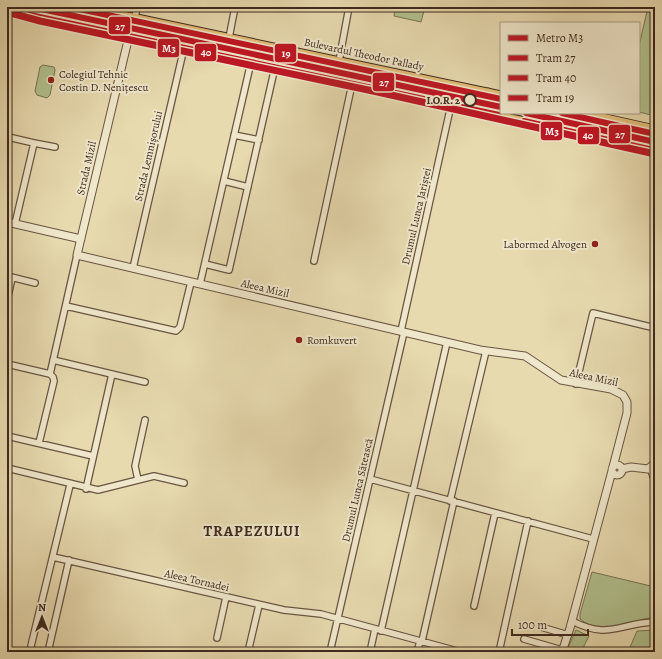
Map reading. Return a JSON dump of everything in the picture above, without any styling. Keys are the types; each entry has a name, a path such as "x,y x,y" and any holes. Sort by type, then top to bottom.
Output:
{"main road":[{"name":"Bulevardul Theodor Pallady","path":"80,7 94,8 500,96"},
{"path":"7,10 655,150"},
{"path":"128,36 135,18"},
{"path":"484,112 488,93"},
{"path":"583,114 655,130"}],"street":[{"path":"135,18 137,7"},
{"path":"229,38 235,7"},
{"path":"339,61 349,7"},
{"name":"Strada Mizil","path":"39,443 54,381 50,374 53,360 128,36"},
{"name":"Strada Lemnișorului","path":"132,268 184,48"},
{"path":"200,284 251,62"},
{"path":"205,264 230,270 275,68"},
{"path":"314,261 352,84"},
{"name":"Drumul Lunca Jariștei","path":"402,331 451,105"},
{"path":"234,134 259,140"},
{"path":"7,142 8,137 55,147"},
{"path":"15,224 34,143"},
{"path":"224,181 248,187"},
{"path":"7,222 81,240"},
{"name":"Aleea Mizil","path":"77,255 486,351 528,358 557,379 576,384 615,390 623,395 627,402 627,416 617,470"},
{"path":"7,301 10,277 35,283"},
{"path":"66,306 176,331 180,327 191,282"},
{"path":"576,384 593,313 655,328"},
{"name":"Drumul Lunca Sătească","path":"330,652 402,331"},
{"path":"370,652 378,630 413,491 447,342"},
{"path":"417,652 421,641 486,351"},
{"path":"53,360 144,382"},
{"path":"7,364 50,374"},
{"path":"86,489 112,374"},
{"path":"138,480 135,466 145,420"},
{"path":"7,436 93,456"},
{"path":"524,639 562,651 572,621 605,498 617,470 630,466 652,466 655,481"},
{"path":"7,468 86,489 103,490 156,476 184,483"},
{"path":"370,479 593,539"},
{"path":"31,646 70,484"},
{"path":"474,606 495,513"},
{"path":"498,652 528,521"},
{"name":"Aleea Tornadei","path":"53,557 259,605 290,611 314,613 460,652"},
{"path":"48,652 69,560"},
{"path":"217,638 226,597"},
{"path":"248,652 259,605"},
{"path":"572,621 586,628 601,631 655,622"},
{"path":"541,627 568,635"}],"green space":[{"path":"395,7 425,7 421,22 394,16"},
{"path":"648,7 655,7 655,116 640,112 640,42"},
{"path":"43,65 54,67 55,70 50,95 47,98 37,95 35,91 40,67"},
{"path":"592,572 655,587 655,617 607,627 598,627 580,619 580,614"},
{"path":"576,630 589,636 581,652 566,652"},
{"path":"655,630 655,652 628,652 637,631"}],"metro line":[{"name":"M3","path":"7,12 40,21 373,91 655,154"}],"tram line":[{"name":"27","path":"32,7 500,107"},
{"name":"19","path":"70,7 500,99"},
{"name":"40","path":"30,15 499,115"},
{"name":"27","path":"530,114 655,142"},
{"name":"19","path":"566,114 655,134"},
{"name":"40","path":"524,121 653,150"}],"place":[{"name":"Colegiul Tehnic Costin D. Nenițescu","path":"51,80"},
{"name":"I.O.R. 2","path":"470,100"},
{"name":"Labormed Alvogen","path":"595,244"},
{"name":"Romkuvert","path":"299,340"}],"district":[{"name":"TRAPEZULUI","path":"252,531"}]}
